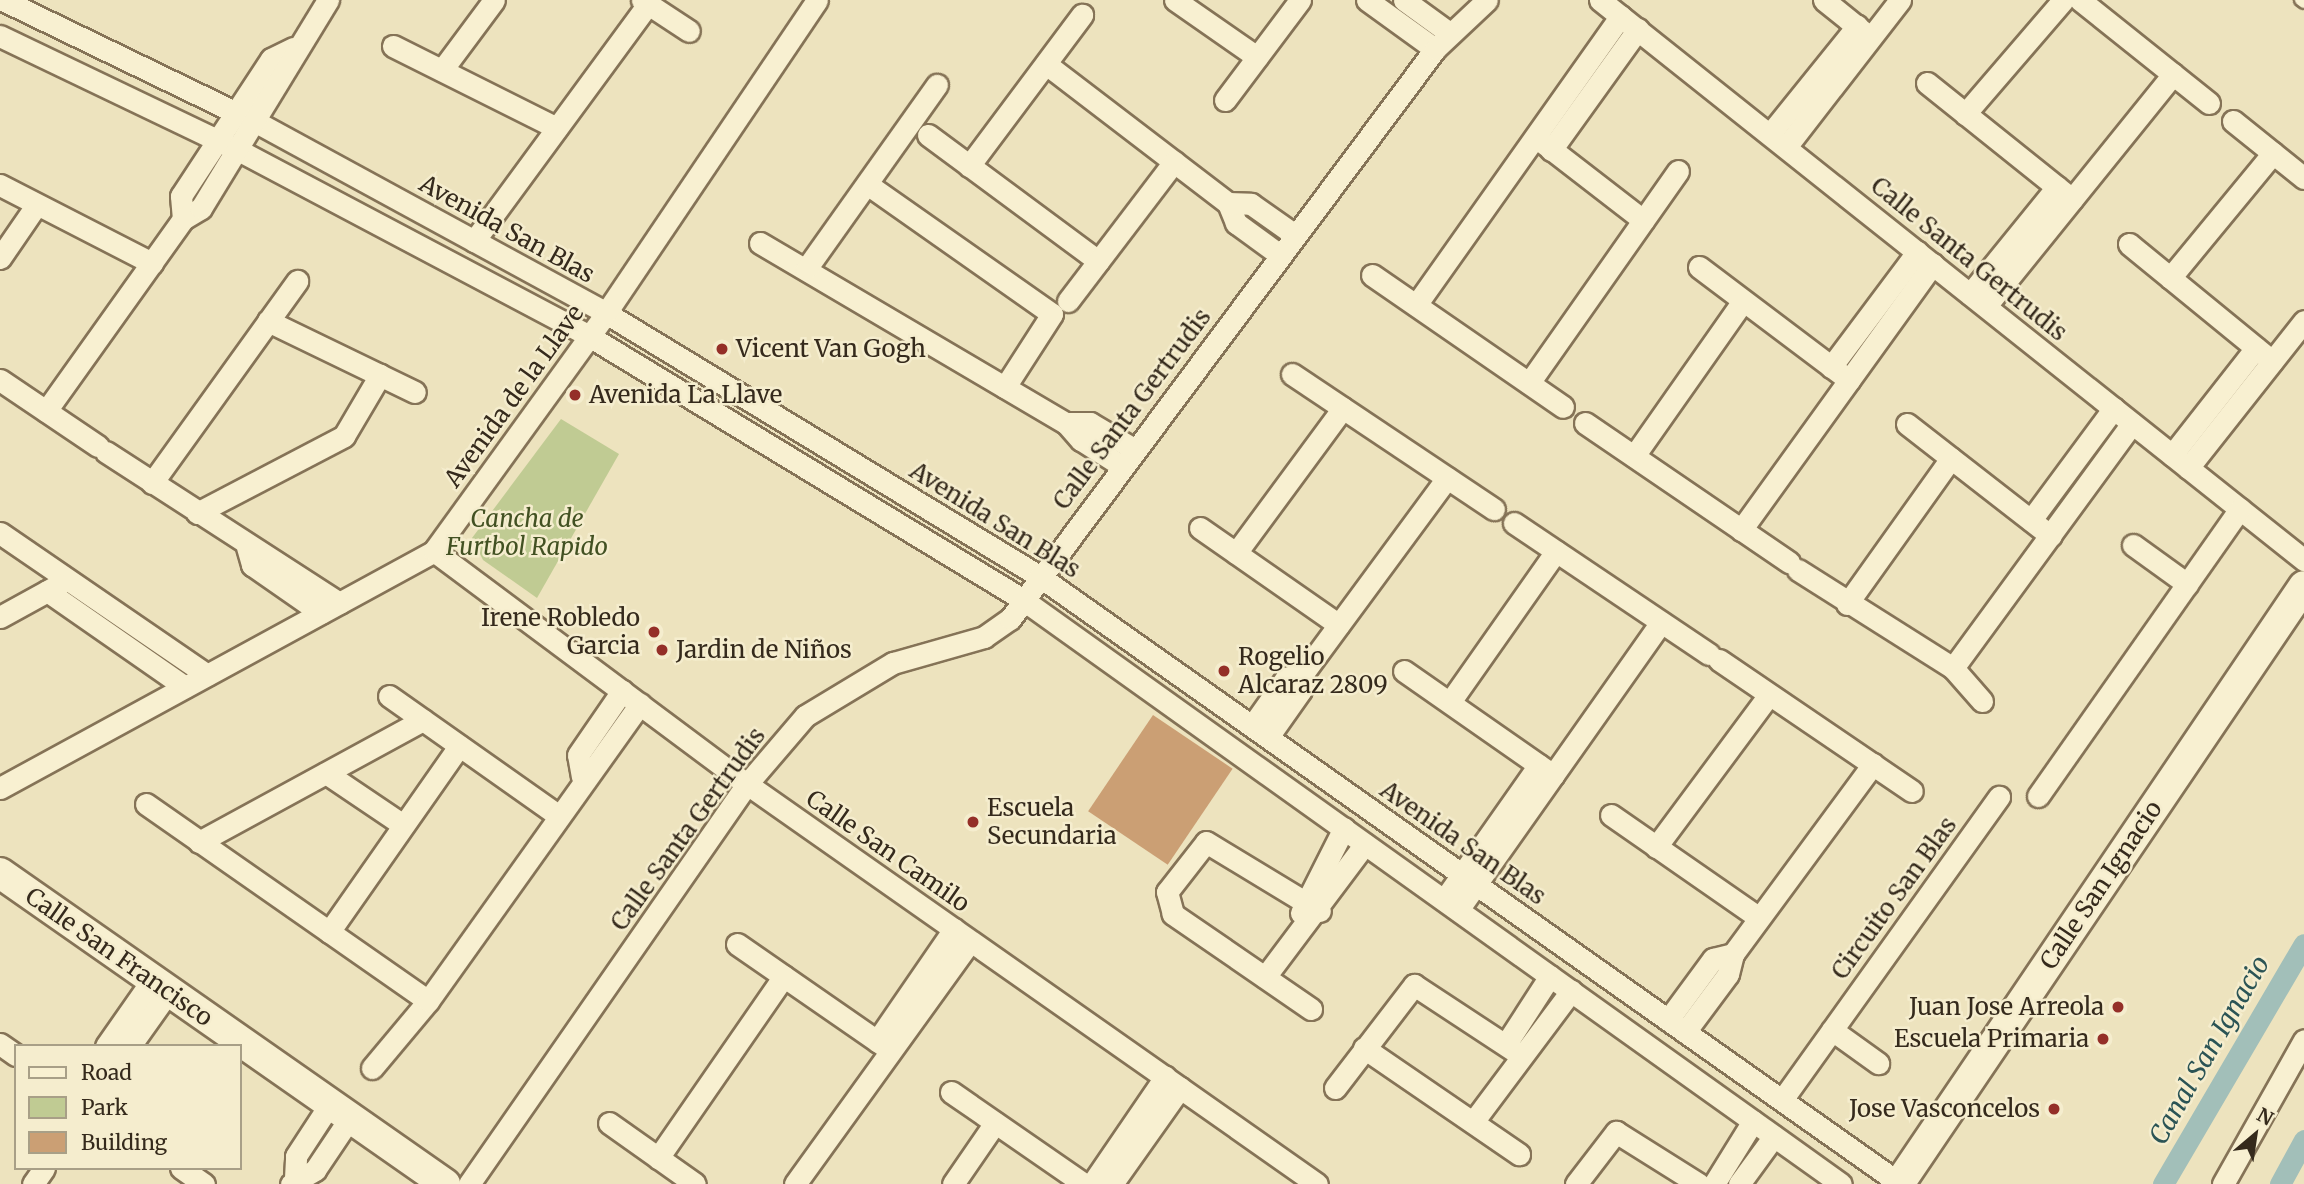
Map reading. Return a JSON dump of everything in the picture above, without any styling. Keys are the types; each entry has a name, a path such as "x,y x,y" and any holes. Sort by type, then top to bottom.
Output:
{"street":[{"path":"442,70 494,0"},
{"name":"Avenida de la Llave","path":"0,788 434,551 606,313 817,0"},
{"path":"1175,0 1257,57"},
{"path":"1225,100 1300,0"},
{"path":"1367,0 1441,40"},
{"path":"1404,0 1441,40"},
{"name":"Calle Santa Gertrudis","path":"469,1184 747,784 805,716 894,663 984,637 1010,619 1039,576 1441,40 1487,0"},
{"name":"Calle Santa Gertrudis","path":"1600,0 2304,560"},
{"path":"1824,0 1864,32"},
{"path":"1778,141 1864,32 1900,0"},
{"path":"1965,114 2063,0"},
{"path":"2080,0 2209,103"},
{"path":"183,219 181,196 219,141 249,118 290,71 295,48 325,1"},
{"name":"Avenida San Blas","path":"12,2 249,118 606,313 1039,576 1899,1184"},
{"path":"474,241 645,2 689,31"},
{"path":"969,166 1082,15"},
{"path":"1543,143 1621,16"},
{"path":"1416,306 1543,143 1638,29"},
{"path":"1,38 240,151 589,336 1022,599 1841,1184"},
{"path":"393,46 557,128"},
{"path":"1045,64 1228,203 1236,223 1280,255"},
{"path":"1978,300 2064,193 2173,74"},
{"path":"1927,83 2064,193"},
{"path":"806,269 937,85"},
{"path":"46,411 183,219 201,208 240,151 249,118"},
{"path":"2233,121 2304,178"},
{"path":"928,135 1098,261"},
{"path":"1543,143 1643,220"},
{"path":"2170,278 2273,153"},
{"path":"1068,301 1174,162"},
{"path":"1529,383 1678,171"},
{"path":"867,184 1052,314 1005,387"},
{"path":"0,185 35,207 152,263"},
{"path":"1228,203 1251,205 1295,235"},
{"path":"0,258 35,207"},
{"path":"760,243 1066,423 1090,423 1128,458"},
{"path":"2129,244 2264,355"},
{"path":"1831,367 1925,258"},
{"path":"1741,530 1849,380 1925,258"},
{"path":"1699,267 1849,380"},
{"path":"1372,275 1563,407"},
{"path":"152,483 297,281"},
{"path":"1634,456 1743,301"},
{"path":"268,321 415,392"},
{"path":"2180,461 2264,355 2304,321"},
{"path":"1292,373 1493,509"},
{"path":"197,513 344,436 380,376"},
{"path":"0,380 247,547 262,549 330,608"},
{"path":"1236,553 1343,408"},
{"path":"2031,520 2113,408"},
{"path":"1585,423 1847,604 1952,668 1982,701"},
{"path":"1952,668 2132,423"},
{"path":"1907,424 2051,536"},
{"path":"1847,604 1951,458"},
{"path":"1260,732 1301,690 1304,671 1447,478"},
{"path":"2038,796 2240,509"},
{"name":"Circuito San Blas","path":"1514,523 1912,791"},
{"path":"1200,528 1339,625"},
{"path":"0,533 207,675"},
{"path":"2133,545 2187,584"},
{"name":"Calle San Camilo","path":"434,551 747,784 1317,1184"},
{"path":"1450,702 1556,551"},
{"path":"0,617 68,580"},
{"name":"Calle San Ignacio","path":"1899,1184 2304,586"},
{"path":"47,591 186,687"},
{"path":"1451,905 1546,770 1661,622"},
{"path":"1404,671 1546,770"},
{"path":"582,777 578,755 622,691"},
{"path":"1657,847 1769,695"},
{"path":"389,696 556,814"},
{"path":"372,1068 428,1001 582,777 640,704"},
{"path":"199,842 423,720"},
{"path":"329,932 459,746"},
{"path":"1677,1026 1728,974 1733,954 1873,764"},
{"path":"326,773 403,825"},
{"name":"Circuito San Blas","path":"1782,1100 1999,797"},
{"path":"146,804 428,1001"},
{"path":"1611,815 1759,918"},
{"path":"1265,977 1297,934 1344,828"},
{"path":"1311,905 1206,842 1167,892 1173,914 1311,1009"},
{"path":"1311,905 1365,844"},
{"name":"Calle San Francisco","path":"0,873 445,1184"},
{"path":"795,1184 884,1046 962,935"},
{"path":"737,944 884,1046"},
{"path":"658,1158 784,976"},
{"path":"1473,1122 1550,976"},
{"path":"1335,1088 1414,985 1513,1049"},
{"path":"108,1044 160,986"},
{"path":"131,1044 160,986"},
{"path":"1513,1049 1571,991"},
{"path":"1832,1030 1878,1063"},
{"path":"2224,1184 2304,1040"},
{"path":"1364,1048 1519,1154"},
{"path":"1092,1184 1172,1082"},
{"path":"1112,1184 1172,1082"},
{"path":"951,1092 1084,1184"},
{"path":"293,1181 296,1156 340,1111"},
{"path":"1714,1184 1753,1121"},
{"path":"609,1123 695,1184"},
{"path":"953,1184 995,1123"},
{"path":"1576,1184 1616,1132 1699,1184"},
{"path":"1739,1184 1774,1136"}],"green space":[{"name":"Cancha de Furtbol Rapido","path":"561,419 619,454 537,598 483,560 472,538"}],"building":[{"path":"1153,715 1233,769 1168,865 1088,811"}],"waterway":[{"name":"Canal San Ignacio","path":"2163,1184 2304,944"},
{"path":"2280,1184 2304,1140"}],"place":[{"name":"Vicent Van Gogh","path":"722,349"},
{"name":"Avenida La Llave","path":"575,395"},
{"name":"Irene Robledo Garcia","path":"654,632"},
{"name":"Jardin de Niños","path":"662,650"},
{"name":"Rogelio Alcaraz 2809","path":"1224,671"},
{"name":"Escuela Secundaria","path":"973,822"},
{"name":"Juan Jose Arreola","path":"2118,1007"},
{"name":"Escuela Primaria","path":"2103,1039"},
{"name":"Jose Vasconcelos","path":"2054,1109"}]}
